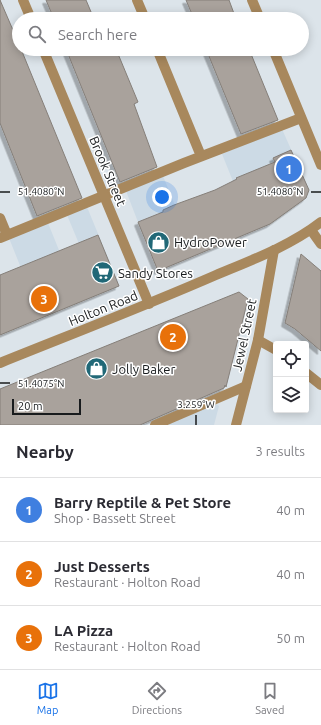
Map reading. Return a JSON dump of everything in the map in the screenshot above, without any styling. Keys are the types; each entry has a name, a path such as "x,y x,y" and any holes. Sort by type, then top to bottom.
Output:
{"street":[{"path":"23,0 28,12"},
{"path":"138,0 142,12"},
{"path":"252,0 257,12"},
{"name":"Brook Street","path":"46,56 149,304"},
{"path":"160,56 201,156"},
{"path":"276,56 321,165"},
{"path":"0,218 3,236 201,156 301,118"},
{"name":"Holton Road","path":"0,362 149,304 274,250 311,230 321,222"},
{"path":"311,230 321,244"},
{"name":"Jewel Street","path":"236,425 258,340 274,250"},
{"path":"258,340 273,348"},
{"path":"309,375 321,385"},
{"path":"155,425 246,386"}],"shaded area":[{"path":"282,129 309,190 306,198 273,222 253,231 222,154"},
{"path":"163,176 195,255 138,222 126,191"},
{"path":"87,207 118,282 116,287 100,294 67,215"},
{"path":"48,223 80,302 41,318 9,238"},
{"path":"216,404 219,406 214,425 167,425"}],"building":[{"path":"0,0 12,28 12,56 24,56 82,198 37,216 0,123"},
{"path":"46,0 86,0 91,12 51,12"},
{"path":"186,0 229,0 233,12 191,12"},
{"path":"69,56 119,56 138,102 134,104 157,167 120,182"},
{"path":"209,56 252,56 278,120 241,134"},
{"path":"291,150 309,190 306,198 270,224 158,271 138,222 163,212 163,210 174,205 215,190 237,179 236,178 275,162 273,158"},
{"path":"98,235 119,286 0,335 0,275"},
{"path":"301,254 321,271 321,351 295,329 285,323"},
{"path":"239,292 248,299 226,387 225,385 224,388 140,425 0,425 0,389"}],"place":[{"name":"Barry Reptile & Pet Store","path":"289,169"},
{"name":"HydroPower","path":"158,242"},
{"name":"Sandy Stores","path":"102,273"},
{"name":"LA Pizza","path":"44,299"},
{"name":"Just Desserts","path":"173,337"},
{"name":"Jolly Baker","path":"96,369"}]}
